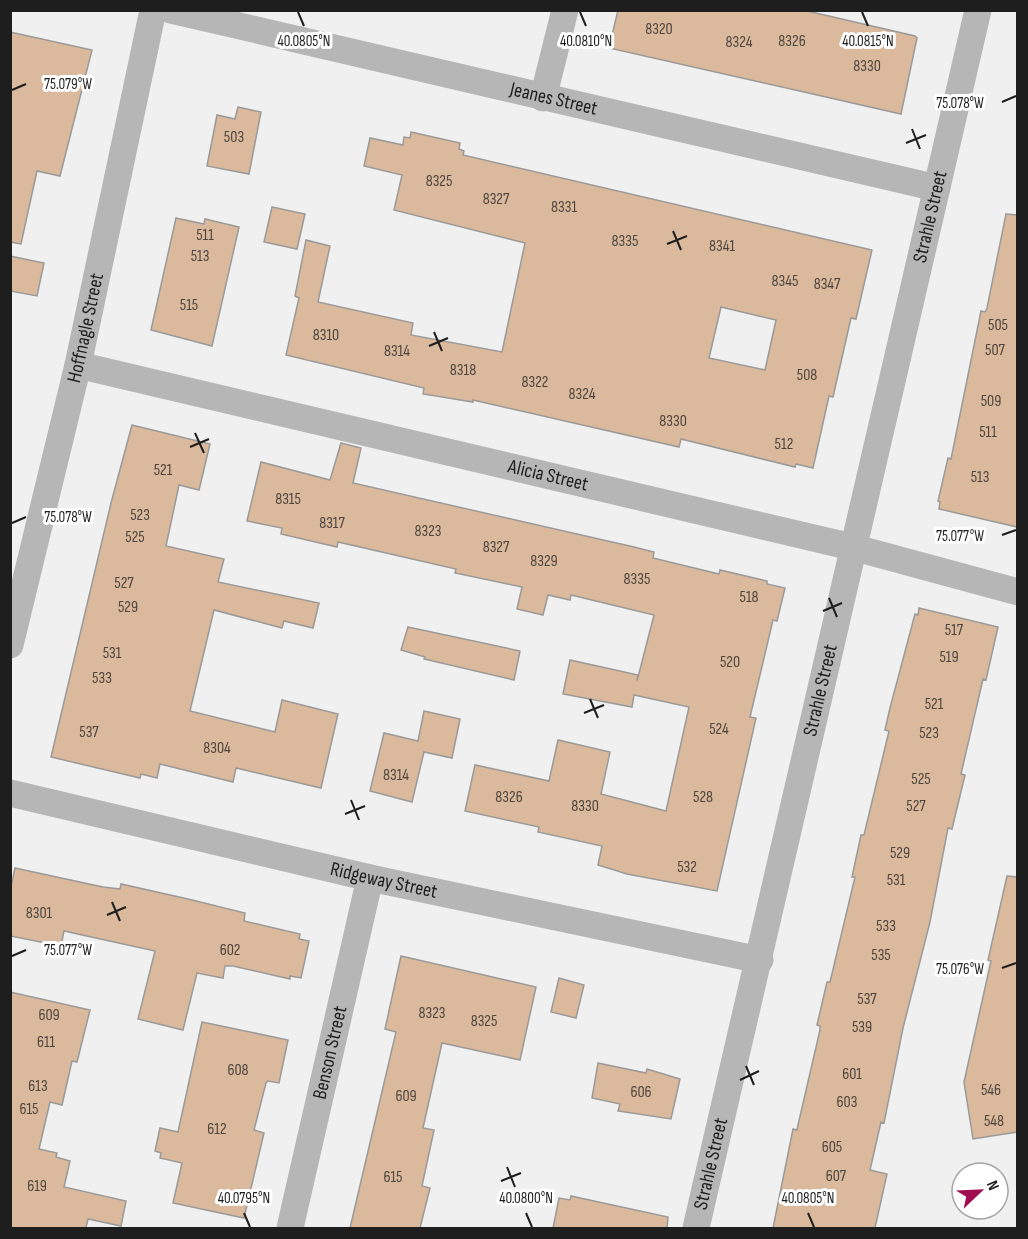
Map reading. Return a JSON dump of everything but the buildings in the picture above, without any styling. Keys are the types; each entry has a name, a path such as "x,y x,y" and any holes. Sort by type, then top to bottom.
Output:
{"street":[{"name":"Hoffnagle Street","path":"10,645 78,365 153,10"},
{"name":"Jeanes Street","path":"171,10 937,188"},
{"path":"543,98 565,10"},
{"name":"Strahle Street","path":"696,1228 760,960 852,547 978,10"},
{"name":"Alicia Street","path":"78,365 852,547 1017,592"},
{"name":"Ridgeway Street","path":"10,793 370,878 760,960"},
{"name":"Benson Street","path":"290,1228 370,878"}]}
